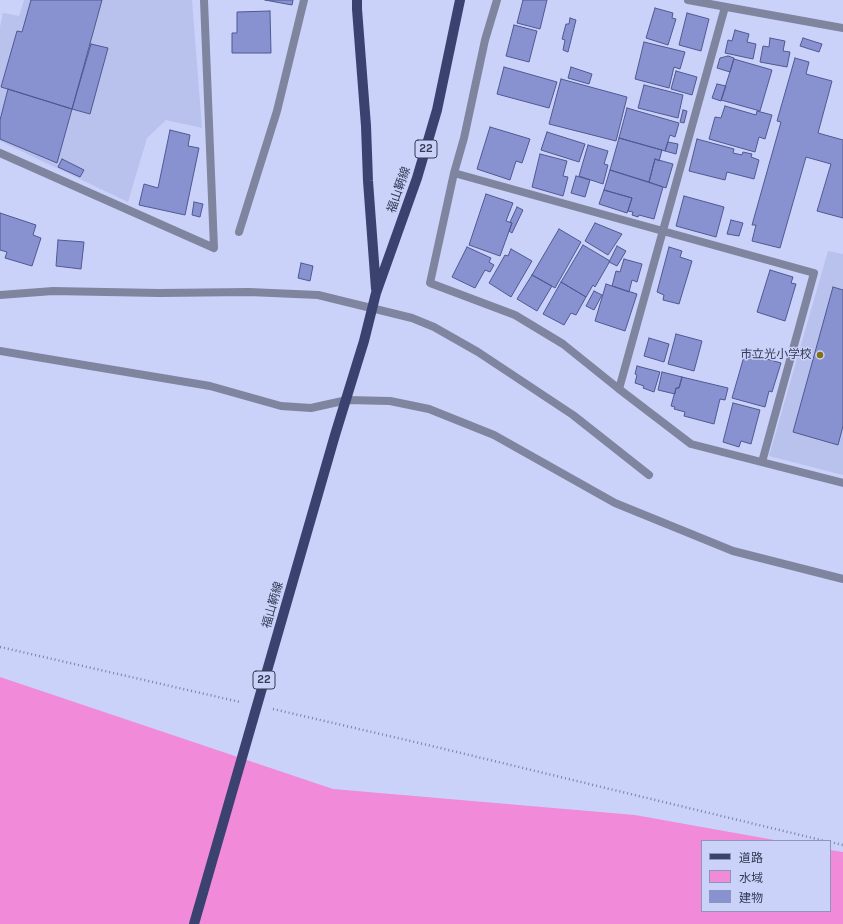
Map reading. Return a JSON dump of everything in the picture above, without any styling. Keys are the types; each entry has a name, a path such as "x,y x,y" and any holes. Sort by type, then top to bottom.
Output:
{"main road":[{"name":"福山鞆線","path":"358,0 360,63 366,126 368,181 376,293"},
{"name":"福山鞆線","path":"194,924 335,435 347,400 376,293 418,178 438,110 460,0"}],"street":[{"path":"0,153 214,248 204,0"},
{"path":"239,232 277,111 304,0"},
{"path":"497,0 485,40 430,283 515,315 563,344 691,444 843,483"},
{"path":"688,0 843,28"},
{"path":"619,389 664,232 725,7"},
{"path":"454,174 814,273 762,462"},
{"path":"0,295 53,291 159,293 249,292 318,295 412,318 434,327 491,360 574,415 649,475"},
{"path":"0,351 210,386 281,406 311,408 347,400 390,401 430,409 494,435 615,503 733,551 843,579"}],"path":[{"path":"0,647 247,704"},
{"path":"270,709 432,746 821,840"},
{"path":"831,842 843,846"}],"shaded area":[{"path":"24,0 192,0 202,128 166,120 147,138 128,202 0,141 0,27 3,13 19,16"},
{"name":"市立光小学校","path":"828,251 843,254 843,475 769,456"}],"water":[{"path":"0,677 333,789 635,815 774,840 701,840 701,912 831,912 831,850 843,852 843,924 0,924"}],"building":[{"path":"31,0 102,0 72,109 1,87 17,31 22,32"},
{"path":"265,0 293,0 292,5"},
{"path":"523,0 547,0 540,29 517,23"},
{"path":"655,8 673,13 672,18 676,19 668,45 646,38"},
{"path":"270,11 271,53 232,53 232,33 237,33 237,12"},
{"path":"687,13 709,19 701,51 679,45"},
{"path":"570,18 576,20 568,52 563,50 565,40 562,39 566,24 569,24"},
{"path":"514,25 537,31 529,62 506,56"},
{"path":"735,30 749,34 747,42 756,44 753,59 725,53 728,40 732,41"},
{"path":"770,38 785,41 783,51 790,52 787,67 760,62 763,46 769,47"},
{"path":"803,38 822,44 819,52 800,46"},
{"path":"644,42 685,52 680,69 674,67 669,88 635,79"},
{"path":"91,44 108,48 90,114 72,109"},
{"path":"728,56 734,58 730,72 717,68 720,58"},
{"path":"795,58 809,62 806,74 832,81 818,133 843,140 843,218 817,211 831,164 806,157 780,248 752,241 756,225 752,225 781,122 777,121"},
{"path":"734,59 772,70 760,111 721,100"},
{"path":"504,67 557,82 549,108 497,94"},
{"path":"571,67 592,74 589,84 568,78"},
{"path":"676,71 697,77 692,95 671,89"},
{"path":"561,79 627,97 616,141 549,124"},
{"path":"717,84 726,86 721,101 712,98"},
{"path":"644,85 683,95 678,118 638,108"},
{"path":"8,89 72,109 57,163 0,139 0,120"},
{"path":"725,106 756,115 757,111 772,115 765,139 759,137 755,152 709,139 715,117 721,118"},
{"path":"627,108 679,123 675,137 670,135 665,151 619,138"},
{"path":"683,110 687,111 684,123 680,122"},
{"path":"490,127 530,139 522,163 516,161 510,180 477,169"},
{"path":"170,130 190,135 188,146 199,148 185,215 139,205 144,184 158,188"},
{"path":"547,132 585,144 579,162 541,150"},
{"path":"619,138 662,150 659,161 655,159 649,182 610,170"},
{"path":"697,139 734,149 733,153 742,155 743,152 752,154 751,157 759,160 754,179 727,172 725,180 689,171"},
{"path":"668,142 678,144 676,154 665,151"},
{"path":"588,145 608,151 604,164 608,165 603,184 579,176"},
{"path":"540,154 567,161 563,176 568,177 563,196 532,187"},
{"path":"62,159 84,170 80,177 58,167"},
{"path":"655,159 673,164 666,188 649,182"},
{"path":"610,170 663,187 654,219 639,215 638,217 632,215 633,212 628,211 632,198 604,190"},
{"path":"576,176 590,180 585,197 571,193"},
{"path":"604,190 632,198 627,213 599,204"},
{"path":"486,194 513,203 506,221 512,223 500,256 469,245"},
{"path":"684,196 724,207 716,237 676,226"},
{"path":"194,202 203,204 200,217 192,215"},
{"path":"517,207 523,210 512,233 509,231 512,223 510,222"},
{"path":"0,213 36,225 33,235 41,238 32,266 5,258 7,252 0,250"},
{"path":"731,220 743,223 739,236 727,234"},
{"path":"595,223 622,234 608,255 585,241"},
{"path":"559,229 581,242 555,288 532,275"},
{"path":"58,240 84,242 81,269 56,266"},
{"path":"583,245 610,261 595,287 593,285 586,297 561,282"},
{"path":"617,246 626,251 617,266 609,262"},
{"path":"467,247 491,258 489,262 494,265 490,272 485,270 475,288 452,277"},
{"path":"669,247 682,251 680,257 692,261 679,304 663,300 664,295 657,292"},
{"path":"511,249 532,261 511,297 489,283 505,255 508,256"},
{"path":"624,259 642,264 637,282 632,280 629,292 612,286 616,271 620,272"},
{"path":"301,263 313,266 310,281 298,278"},
{"path":"770,270 793,277 791,283 796,284 785,321 757,312"},
{"path":"532,275 552,286 537,311 517,299"},
{"path":"561,282 586,297 576,315 571,313 564,325 543,314"},
{"path":"606,284 637,294 625,331 595,321"},
{"path":"833,287 843,290 843,426 838,445 793,432"},
{"path":"594,291 602,295 594,310 586,306"},
{"path":"676,334 702,341 694,371 668,364"},
{"path":"649,338 669,344 664,362 644,356"},
{"path":"745,353 781,363 772,392 769,391 765,407 732,398"},
{"path":"637,366 660,372 654,392 635,383"},
{"path":"662,372 682,377 679,388 676,388 675,394 658,390"},
{"path":"682,377 728,388 725,400 720,399 714,424 684,416 685,412 674,409 675,407 671,406 676,388 679,388"},
{"path":"733,403 760,410 751,444 741,441 739,447 723,442"}],"place":[{"name":"市立光小学校","path":"820,355"}]}
